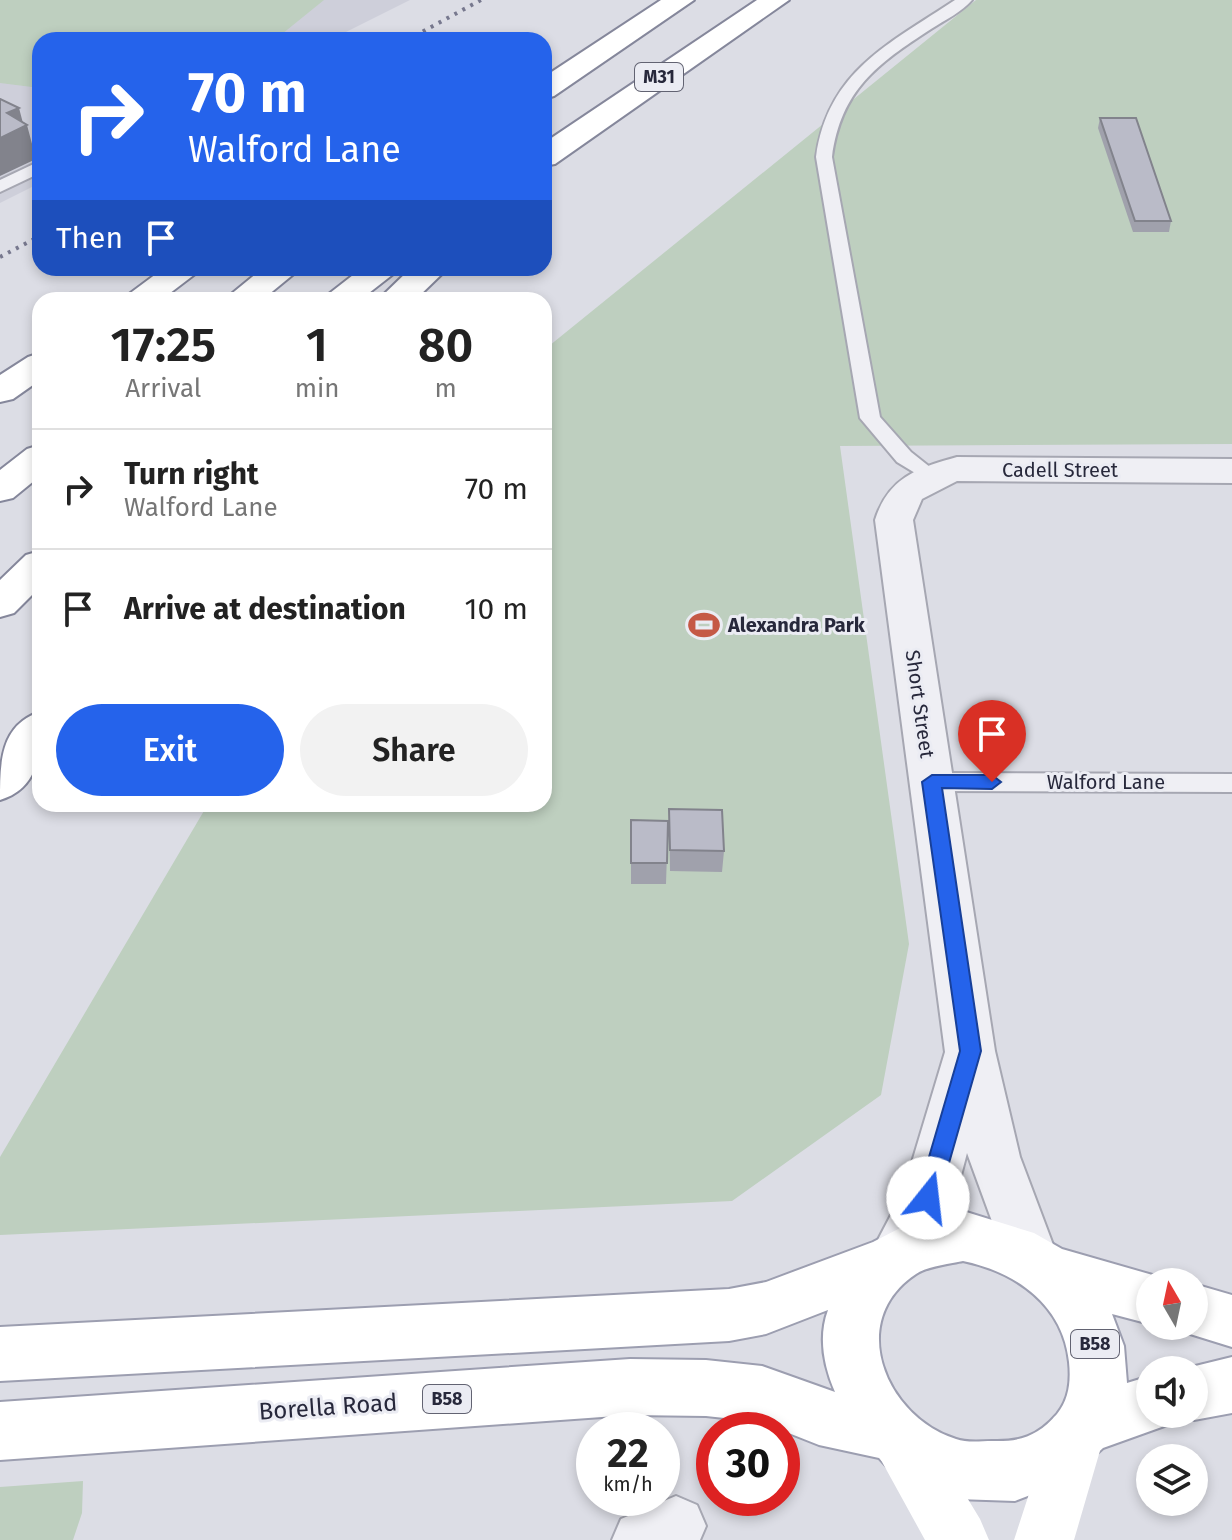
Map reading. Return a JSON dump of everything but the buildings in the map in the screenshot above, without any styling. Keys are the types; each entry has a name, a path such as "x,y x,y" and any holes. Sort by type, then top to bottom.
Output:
{"main road":[{"path":"598,22 638,0"},
{"name":"M31","path":"552,85 680,0"},
{"name":"M31","path":"552,151 775,0"},
{"path":"552,159 593,123"},
{"path":"150,292 174,276"},
{"path":"252,292 273,276"},
{"path":"350,292 372,276"},
{"path":"404,292 422,276"},
{"path":"0,391 32,369"},
{"path":"0,489 32,463"},
{"path":"0,603 32,572"},
{"path":"0,783 32,739"},
{"name":"B58","path":"0,1354 729,1315 766,1308 889,1259 918,1243 963,1236 987,1239 1041,1265 1136,1294"},
{"name":"B58","path":"889,1259 857,1295 848,1334 848,1354 862,1396 894,1436 943,1466 993,1474 1039,1464 1079,1432 1136,1410"},
{"name":"B58","path":"1041,1265 1084,1311 1099,1358 1096,1393 1079,1432"},
{"path":"1208,1314 1232,1321"},
{"path":"1208,1389 1232,1385"},
{"name":"Borella Road","path":"0,1431 630,1387 706,1388 762,1394 819,1417 894,1436"},
{"path":"1044,1540 1079,1432"},
{"path":"894,1436 959,1540"}],"street":[{"name":"Cadell Street","path":"914,488 957,469 1232,471"},
{"name":"Short Street","path":"914,488 894,520 970,1051 994,1157 1041,1265"},
{"name":"Short Street","path":"889,1259 928,1198 970,1051"}],"lane":[{"path":"914,488 904,457 870,418 824,157 824,132 845,90 862,73 897,44 965,0"},
{"path":"0,187 32,170"},
{"name":"Walford Lane","path":"932,782 1232,783"}],"shaded area":[{"path":"0,0 410,0 346,32 32,32 32,187 0,203"}],"green space":[{"path":"0,0 324,0 284,32 32,32 32,87 0,83"},
{"name":"Alexandra Park","path":"976,0 1232,0 1232,444 840,446 909,944 881,1095 732,1201 0,1235 0,1157 203,812 552,812 552,344"},
{"path":"83,1481 82,1513 73,1540 0,1540 0,1487"}],"railway":[{"path":"422,32 481,0"},
{"path":"0,257 32,240"}],"place":[{"name":"Alexandra Park","path":"704,625"}],"route":[{"path":"928,1198 970,1051 932,782 992,782"}]}
